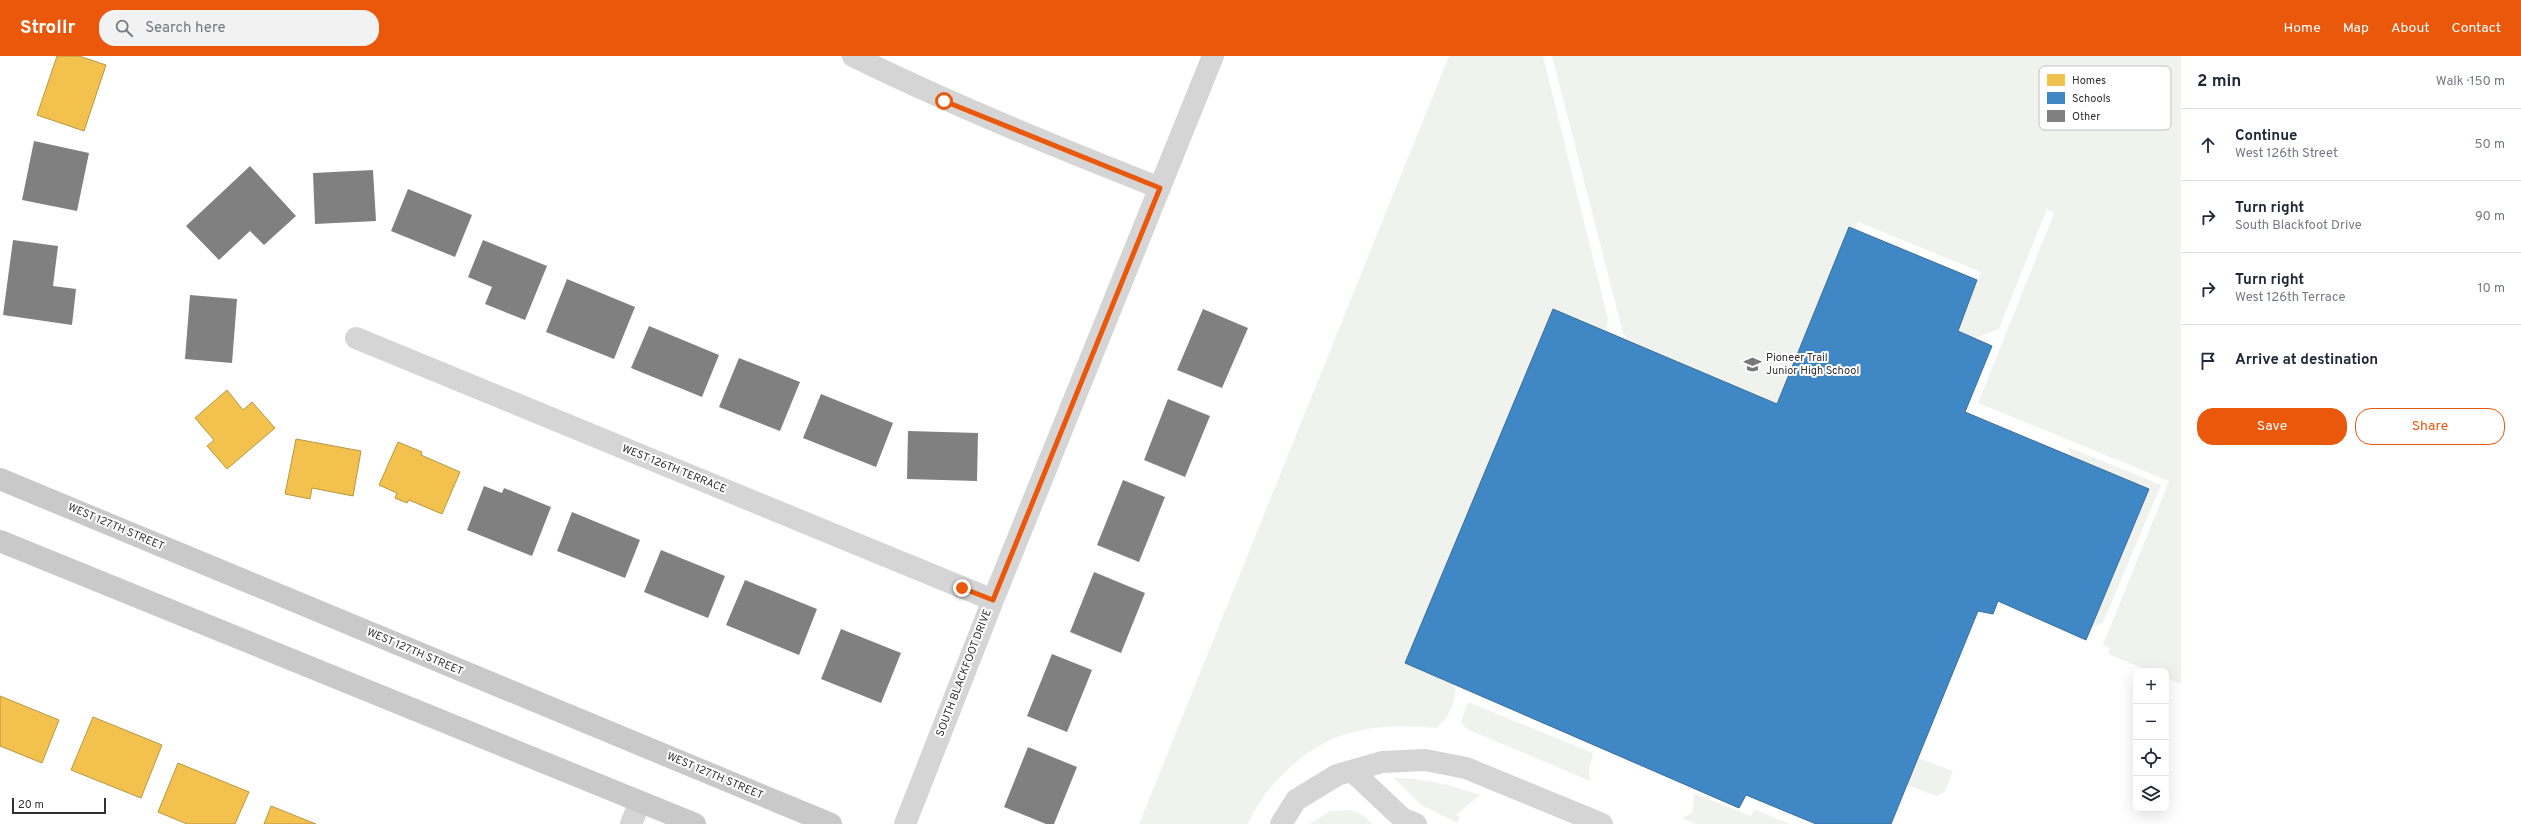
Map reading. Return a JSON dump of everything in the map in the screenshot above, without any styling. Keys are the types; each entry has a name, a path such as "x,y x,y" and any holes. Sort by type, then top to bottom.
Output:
{"main road":[{"name":"WEST 127TH STREET","path":"0,479 831,824"},
{"path":"0,541 695,824"}],"street":[{"path":"853,56 980,116 1160,188"},
{"name":"SOUTH BLACKFOOT DRIVE","path":"905,824 993,600 1213,56"},
{"name":"WEST 126TH TERRACE","path":"356,338 993,600"},
{"path":"1281,824 1296,800 1337,774 1382,762 1425,760 1466,768 1602,824"},
{"path":"1352,770 1402,818 1416,824"},
{"path":"631,824 640,802"}],"shaded area":[{"path":"1449,56 1543,56 1608,319 1606,331 1553,309 1405,663 1455,685 1451,709 1441,724 1436,728 1414,726 1380,727 1357,731 1331,740 1302,758 1275,782 1255,810 1248,824 1139,824"},
{"path":"1552,56 2181,56 2181,684 2169,679 2169,668 2142,668 2108,654 2110,648 2103,645 2169,481 1978,403 2054,213 2047,209 1999,329 1975,338 1958,331 1981,272 1858,222 1855,229 1849,227 1777,404 1629,340 1623,333"},
{"path":"2068,447 2161,485 2103,623 2090,629 2149,490 2070,456"},
{"path":"1468,702 1593,753 1589,770 1590,781 1467,729 1461,722"},
{"path":"1918,758 1953,771 1945,792 1936,796 1907,785"},
{"path":"1394,778 1416,779 1438,783 1480,795 1456,815 1460,817 1457,823 1421,805"},
{"path":"1694,793 1751,816 1754,809 1790,824 1696,824 1682,818 1692,813"},
{"path":"1351,810 1364,816 1373,824 1310,824 1330,811"}],"building: Homes":[{"path":"57,56 79,56 106,65 84,131 37,115"},
{"path":"227,390 243,410 252,402 275,428 227,469 207,446 214,440 195,418"},
{"path":"296,439 361,451 353,496 312,488 310,499 285,494"},
{"path":"398,442 422,452 421,455 460,472 442,514 409,500 407,503 395,498 397,493 379,485"},
{"path":"0,696 59,720 42,763 0,746"},
{"path":"93,717 162,745 141,798 71,770"},
{"path":"178,763 249,792 235,824 187,824 158,812"},
{"path":"271,806 316,824 264,824"}],"building: Schools":[{"path":"1849,227 1977,280 1958,331 1992,346 1965,412 2149,489 2086,640 1998,601 1993,614 1978,611 1891,824 1816,824 1746,795 1739,808 1405,663 1553,309 1777,404"}],"building: Other":[{"path":"34,141 89,153 77,211 22,200"},
{"path":"250,166 296,216 264,245 250,231 219,260 186,226"},
{"path":"373,170 376,221 315,224 313,173"},
{"path":"408,189 472,215 455,257 391,231"},
{"path":"13,240 58,246 53,286 76,289 72,325 3,315"},
{"path":"483,240 547,266 525,320 485,304 492,287 468,277"},
{"path":"567,279 635,307 614,359 546,332"},
{"path":"190,295 237,299 232,363 185,359"},
{"path":"1203,309 1248,328 1222,388 1177,370"},
{"path":"649,326 719,355 702,397 631,368"},
{"path":"739,358 800,382 780,431 719,407"},
{"path":"821,394 893,423 876,467 803,438"},
{"path":"1168,399 1210,416 1185,477 1144,460"},
{"path":"908,431 978,433 977,481 907,479"},
{"path":"1123,480 1165,497 1139,562 1097,545"},
{"path":"484,486 502,493 504,488 551,507 532,556 467,530"},
{"path":"572,512 640,540 625,578 557,551"},
{"path":"661,550 725,576 708,618 644,592"},
{"path":"1094,572 1145,593 1121,653 1070,632"},
{"path":"745,580 817,609 799,655 726,625"},
{"path":"841,629 901,653 881,703 821,679"},
{"path":"1052,654 1092,670 1067,732 1027,716"},
{"path":"1028,747 1077,767 1054,824 1046,824 1004,807"}],"place":[{"name":"Pioneer Trail Junior High School","path":"1753,364"}],"route":[{"path":"944,101 1160,188 993,600 962,588"}]}
